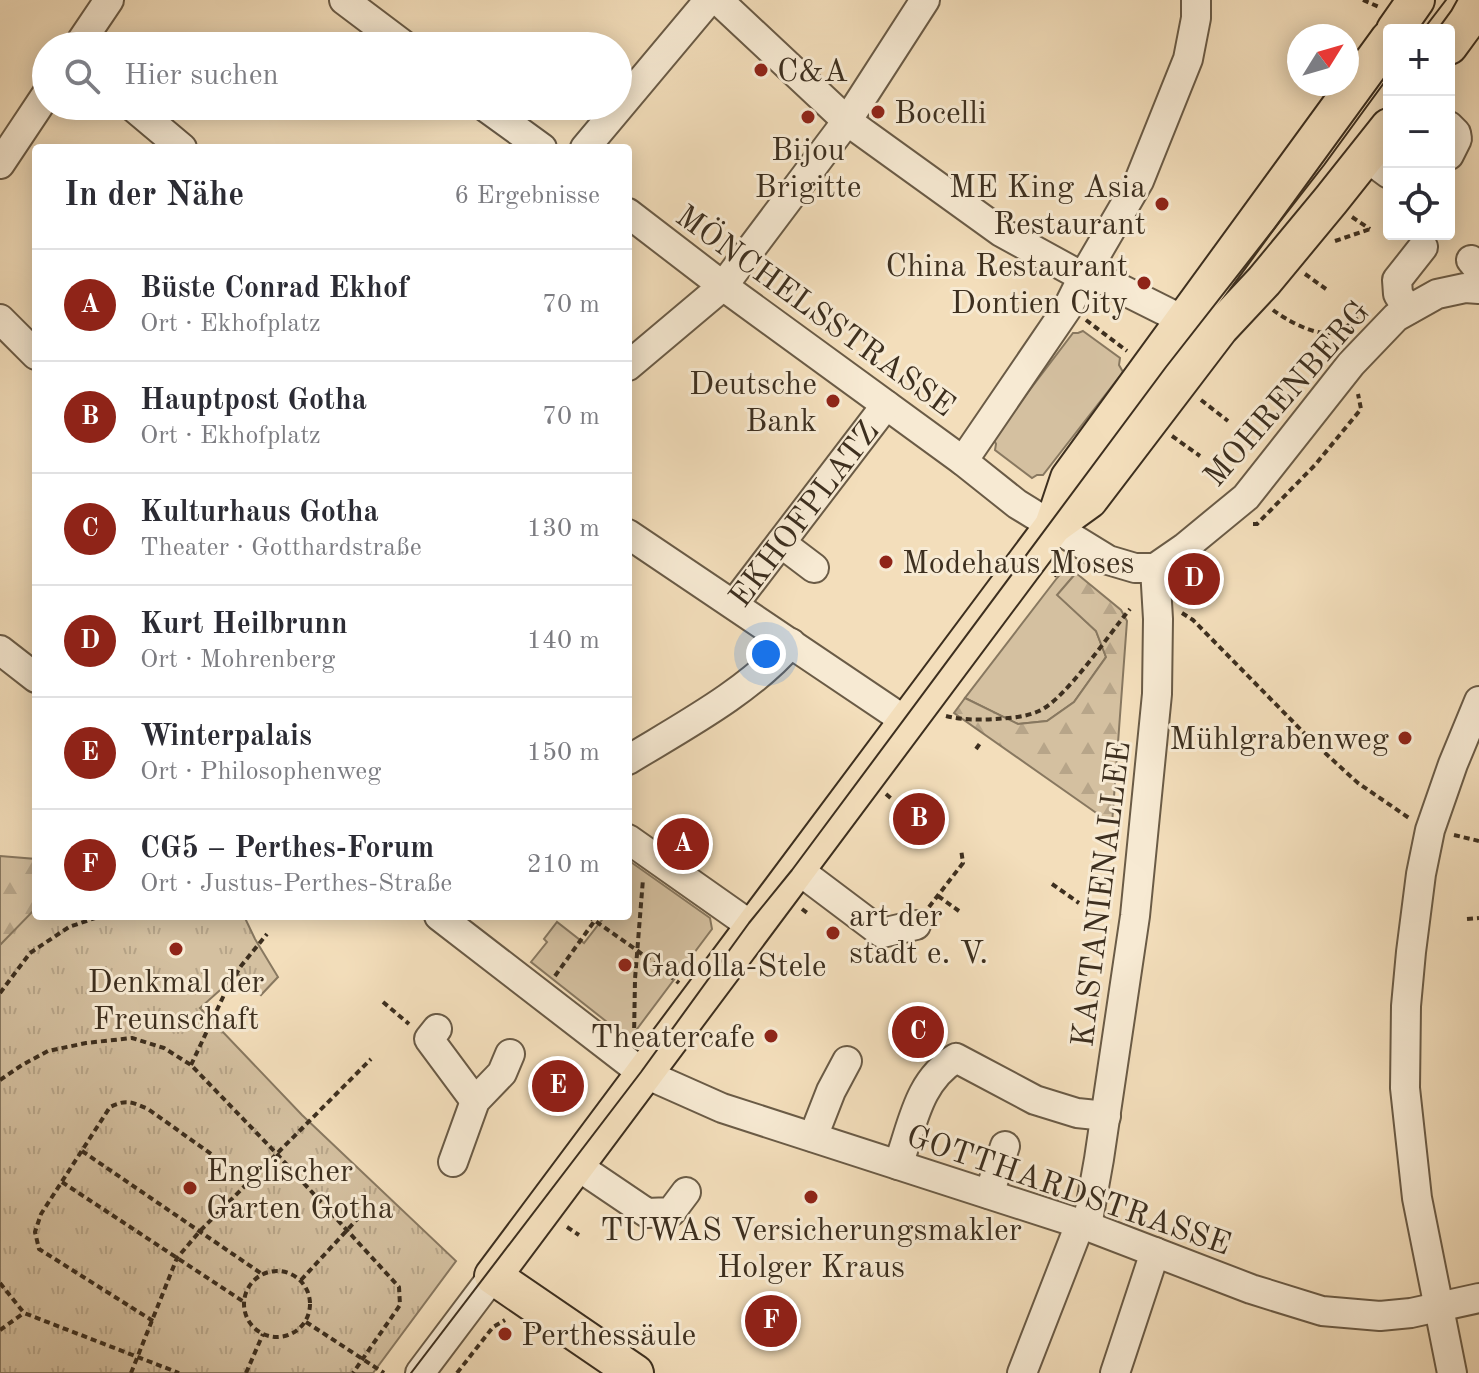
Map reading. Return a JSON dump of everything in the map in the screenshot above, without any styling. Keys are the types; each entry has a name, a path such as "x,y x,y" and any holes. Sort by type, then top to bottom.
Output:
{"main road":[{"path":"1399,24 1416,0"},
{"path":"635,1373 493,1276 576,1165 640,1057 700,999 797,869 899,716 1053,526 1089,500 1195,316 1383,48"},
{"path":"1195,316 1264,281 1377,166 1383,146"}],"street":[{"path":"87,32 109,0"},
{"path":"344,0 386,32"},
{"path":"632,92 709,0"},
{"path":"718,0 847,121 1001,232 1083,277 1105,281 1195,316"},
{"path":"632,363 723,286 847,121 925,0"},
{"path":"963,461 1068,307 1139,181 1188,59 1196,18 1196,0"},
{"path":"0,164 32,116"},
{"path":"149,120 177,144"},
{"path":"588,144 608,120"},
{"path":"503,137 528,144"},
{"name":"MÖNCHELSSTRASSE","path":"632,216 1017,504 1053,526"},
{"path":"1408,310 1398,294 1397,280 1423,247"},
{"name":"MOHRENBERG","path":"1155,568 1246,497 1351,364 1396,317 1437,294 1465,288 1479,289"},
{"path":"0,319 32,351"},
{"name":"EKHOFPLATZ","path":"886,405 734,604 899,716"},
{"path":"1053,526 1108,560 1135,568 1155,568"},
{"path":"632,537 734,604"},
{"path":"781,543 814,568"},
{"name":"KASTANIENALLEE","path":"1022,1373 1083,1225 1106,1116 1135,916 1157,694 1155,568"},
{"name":"EKHOFPLATZ","path":"632,758 707,713 777,660 791,643"},
{"path":"0,650 32,675"},
{"path":"1452,1373 1417,1198 1405,1088 1406,1006 1430,830 1479,701"},
{"path":"636,846 753,927"},
{"path":"797,869 882,933 916,925"},
{"name":"GOTTHARDSTRASSE","path":"444,920 625,1060 640,1057 722,1108 1083,1225 1251,1289 1322,1311 1380,1316 1411,1313 1479,1298"},
{"path":"437,1029 429,1039 475,1101"},
{"path":"453,1162 475,1101 502,1073 510,1054"},
{"path":"898,1165 921,1098 931,1079 956,1058 1035,1100 1077,1113 1106,1116"},
{"path":"813,1137 847,1061"},
{"path":"989,1194 1005,1146"},
{"path":"576,1165 647,1213 671,1212 686,1192"},
{"path":"1115,1373 1155,1252"},
{"path":"420,1373 493,1276"}],"path":[{"path":"1336,242 1370,229 1362,223"},
{"path":"1302,271 1326,289"},
{"path":"1068,307 1137,359"},
{"path":"1199,399 1228,421"},
{"path":"1171,434 1200,456"},
{"path":"946,716 992,719 1041,711 1065,691 1130,609"},
{"path":"1158,609 1177,610 1193,620 1310,739 1358,783 1430,830"},
{"path":"976,749 981,742"},
{"path":"886,794 893,800"},
{"path":"636,846 638,951 635,979 640,1057"},
{"path":"916,925 963,863 961,849"},
{"path":"1052,884 1079,903"},
{"path":"938,896 959,911"},
{"path":"802,909 810,915"},
{"path":"1467,919 1479,918"},
{"path":"0,993 30,953 69,927 89,920"},
{"path":"541,995 595,920"},
{"path":"597,920 700,999"},
{"path":"191,1065 241,966 267,934"},
{"path":"383,1002 408,1022"},
{"path":"0,1080 48,1051 132,1038 164,1048 191,1065 399,1287 400,1305 353,1373"},
{"path":"131,1373 177,1258 371,1059"},
{"path":"153,1321 39,1249 35,1232 41,1214 110,1107 120,1102 134,1102 148,1109 249,1181"},
{"path":"82,1151 262,1274"},
{"path":"62,1182 244,1302"},
{"path":"301,1280 374,1201"},
{"path":"567,1227 579,1235"},
{"path":"282,1270 301,1280 311,1300 306,1321 291,1334 272,1337 255,1328 249,1321 244,1302 246,1291 253,1281 262,1274 282,1270"},
{"path":"0,1283 24,1313 179,1373"},
{"path":"0,1330 24,1313"},
{"path":"306,1321 384,1373"},
{"path":"457,1373 493,1327"},
{"path":"246,1373 263,1334"}],"green space":[{"path":"1083,331 1120,358 1119,365 1123,372 1043,475 1032,478 995,450 993,438 1073,333"},
{"path":"1068,571 1076,573 1058,595 1096,631 1106,657 1074,702 1047,721 1018,724 965,698 1057,578"},
{"path":"1076,573 1121,610 1127,621 1112,824 954,713 965,698 1018,724 1047,721 1074,702 1106,657 1096,631 1057,595"},
{"path":"0,856 32,859 33,920 0,972"},
{"path":"632,863 710,918 712,929 631,1037 626,1037 531,962 547,942 544,939 557,922 584,943 602,920 632,920"},
{"name":"Englischer Garten Gotha","path":"32,912 32,920 246,920 278,977 261,995 238,974 200,1008 302,1115 456,1261 373,1373 0,1373 0,945"}],"tram line":[{"path":"1428,24 1446,0"},
{"path":"411,1373 641,1072 1166,367 1383,84"}],"place":[{"name":"C&A","path":"761,70"},
{"name":"Bocelli","path":"878,112"},
{"name":"Bijou Brigitte","path":"808,117"},
{"name":"ME King Asia Restaurant","path":"1162,204"},
{"name":"China Restaurant Dontien City","path":"1144,283"},
{"name":"Deutsche Bank","path":"833,401"},
{"name":"Modehaus Moses","path":"886,562"},
{"name":"Kurt Heilbrunn","path":"1194,579"},
{"name":"Mühlgrabenweg","path":"1405,738"},
{"name":"Hauptpost Gotha","path":"919,819"},
{"name":"Büste Conrad Ekhof","path":"683,844"},
{"name":"art der stadt e. V.","path":"833,933"},
{"name":"Denkmal der Freunschaft","path":"176,949"},
{"name":"Gadolla-Stele","path":"625,965"},
{"name":"Kulturhaus Gotha","path":"918,1032"},
{"name":"Theatercafe","path":"771,1036"},
{"name":"Winterpalais","path":"558,1086"},
{"name":"Englischer Garten Gotha","path":"190,1188"},
{"name":"TUWAS Versicherungsmakler Holger Kraus","path":"811,1197"},
{"name":"CG5 – Perthes-Forum","path":"771,1321"},
{"name":"Perthessäule","path":"505,1334"}]}
